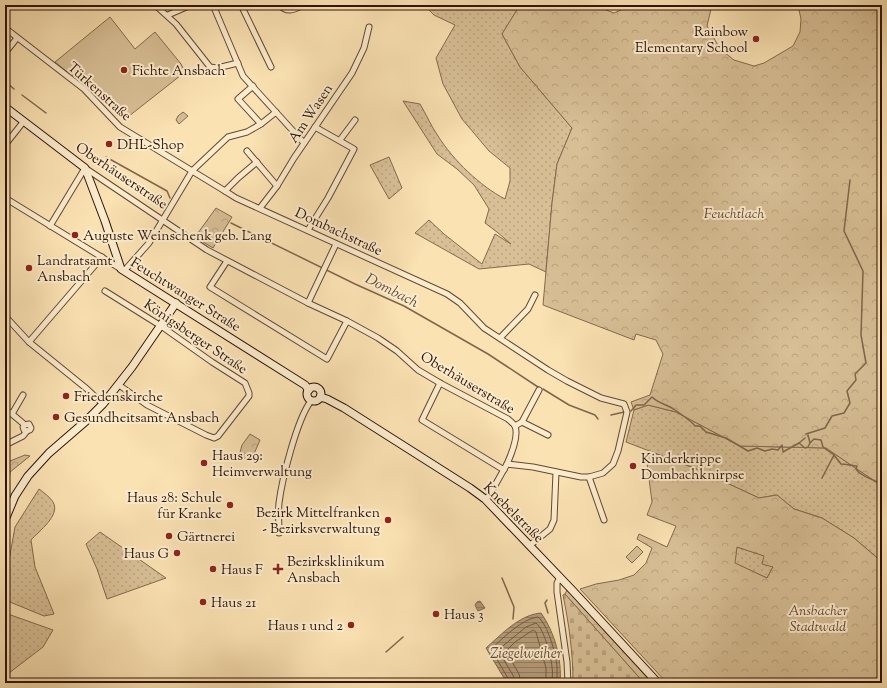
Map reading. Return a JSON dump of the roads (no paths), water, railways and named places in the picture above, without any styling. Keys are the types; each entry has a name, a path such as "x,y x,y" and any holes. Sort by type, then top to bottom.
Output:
{"main road":[{"name":"Oberhäuserstraße","path":"5,107 85,168"},
{"path":"85,168 123,270"},
{"name":"Feuchtwanger Straße","path":"123,270 305,385 309,390"},
{"path":"5,520 15,496 28,476 49,453 103,404 118,386 176,303"},
{"path":"313,388 318,389 320,392 320,397 315,401 311,401 307,394 309,390 313,388"},
{"name":"Knebelstraße","path":"320,397 344,408 485,499 580,598 658,683"}],"street":[{"path":"155,5 168,16 210,67 217,68 238,63"},
{"path":"168,16 191,5"},
{"path":"213,5 243,76 304,144"},
{"path":"241,5 271,67"},
{"path":"280,5 288,11 304,5"},
{"name":"Am Wasen","path":"260,208 277,186 352,73 364,48 369,27"},
{"name":"Türkenstraße","path":"5,28 84,89 120,127 163,153"},
{"path":"5,53 17,38"},
{"path":"253,86 238,99 261,124"},
{"path":"123,270 150,243 192,171 228,137 247,132 261,124 276,112"},
{"path":"340,140 355,120"},
{"path":"5,145 24,121"},
{"path":"308,230 328,198 354,150 340,140 315,127"},
{"path":"247,151 277,186"},
{"name":"Dombachstraße","path":"163,153 236,198 447,294 460,303 484,328 566,381 601,398 624,404 627,412 618,451 613,464 603,473 589,477"},
{"path":"225,191 257,162"},
{"path":"50,226 85,168"},
{"name":"Oberhäuserstraße","path":"85,168 207,250 378,338 397,351 418,370 440,384 501,414 508,419 515,426 515,438 512,452 504,470 489,496 485,499"},
{"name":"Feuchtwanger Straße","path":"5,198 123,270"},
{"path":"308,303 336,244"},
{"path":"29,342 102,258"},
{"path":"227,261 210,286 327,359 347,321"},
{"name":"Königsberger Straße","path":"105,291 161,326 245,383 249,396 218,436 214,438 147,405 118,386"},
{"path":"500,338 528,309 535,295"},
{"path":"5,316 29,342 87,389 103,404"},
{"path":"440,384 422,420 504,470"},
{"path":"522,422 539,390"},
{"path":"12,414 23,395"},
{"path":"279,533 279,504 282,488 301,421 306,407 311,401"},
{"path":"5,410 25,425 24,429 26,431 23,436 5,445"},
{"name":"Oberhäuserstraße","path":"515,426 522,422 548,435"},
{"path":"507,464 533,467 581,477 589,477 604,520"},
{"path":"529,546 550,529 554,520 556,472"},
{"path":"560,577 556,583 567,662 568,683"}],"water":[{"path":"480,601 485,608 478,611 475,605"},
{"name":"Ziegelweiher","path":"541,613 554,638 559,656 560,683 507,683 486,648 518,621 525,617"}],"waterway":[{"name":"Dombach","path":"5,81 14,89"},
{"name":"Dombach","path":"22,95 46,113"},
{"name":"Dombach","path":"106,157 167,191 170,198"},
{"path":"806,434 825,428 832,416 844,413 850,403 847,391 856,380 855,374 866,363 861,335 863,271 844,231 850,180"},
{"name":"Dombach","path":"231,223 355,284 404,306 488,354 538,387"},
{"name":"Dombach","path":"543,389 569,405 595,415 598,419"},
{"name":"Dombach","path":"631,411 636,405 644,405 652,397 675,410 695,426 700,426 706,432 726,438 748,451 757,448 765,451 772,449 778,450 782,445 783,452 799,443 805,448 808,447 814,439 821,440 823,447 834,455 841,464 857,466 856,469 858,472 876,481 882,486"},
{"name":"Dombach","path":"611,415 624,412"},
{"name":"Dombach","path":"808,435 810,443"},
{"name":"Dombach","path":"799,443 805,438"},
{"path":"822,478 834,455"},
{"path":"502,578 514,607 513,619"},
{"path":"547,600 545,603 548,613"},
{"path":"386,652 403,637"}],"place":[{"name":"Rainbow Elementary School","path":"756,39"},
{"name":"Fichte Ansbach","path":"124,70"},
{"name":"DHL-Shop","path":"109,144"},
{"name":"Auguste Weinschenk geb. Lang","path":"75,235"},
{"name":"Landratsamt Ansbach","path":"29,268"},
{"name":"Friedenskirche","path":"66,396"},
{"name":"Gesundheitsamt Ansbach","path":"56,417"},
{"name":"Haus 29: Heimverwaltung","path":"204,463"},
{"name":"Kinderkrippe Dombachknirpse","path":"633,466"},
{"name":"Haus 28: Schule für Kranke","path":"230,505"},
{"name":"Bezirk Mittelfranken - Bezirksverwaltung","path":"388,520"},
{"name":"Gärtnerei","path":"169,536"},
{"name":"Haus G","path":"177,553"},
{"name":"Haus F","path":"213,569"},
{"name":"Bezirksklinikum Ansbach","path":"278,569"},
{"name":"Haus 21","path":"203,602"},
{"name":"Haus 3","path":"436,614"},
{"name":"Haus 1 und 2","path":"351,625"}],"park label":[{"name":"Feuchtlach","path":"734,213"},
{"name":"Ansbacher Stadtwald","path":"818,618"}]}
